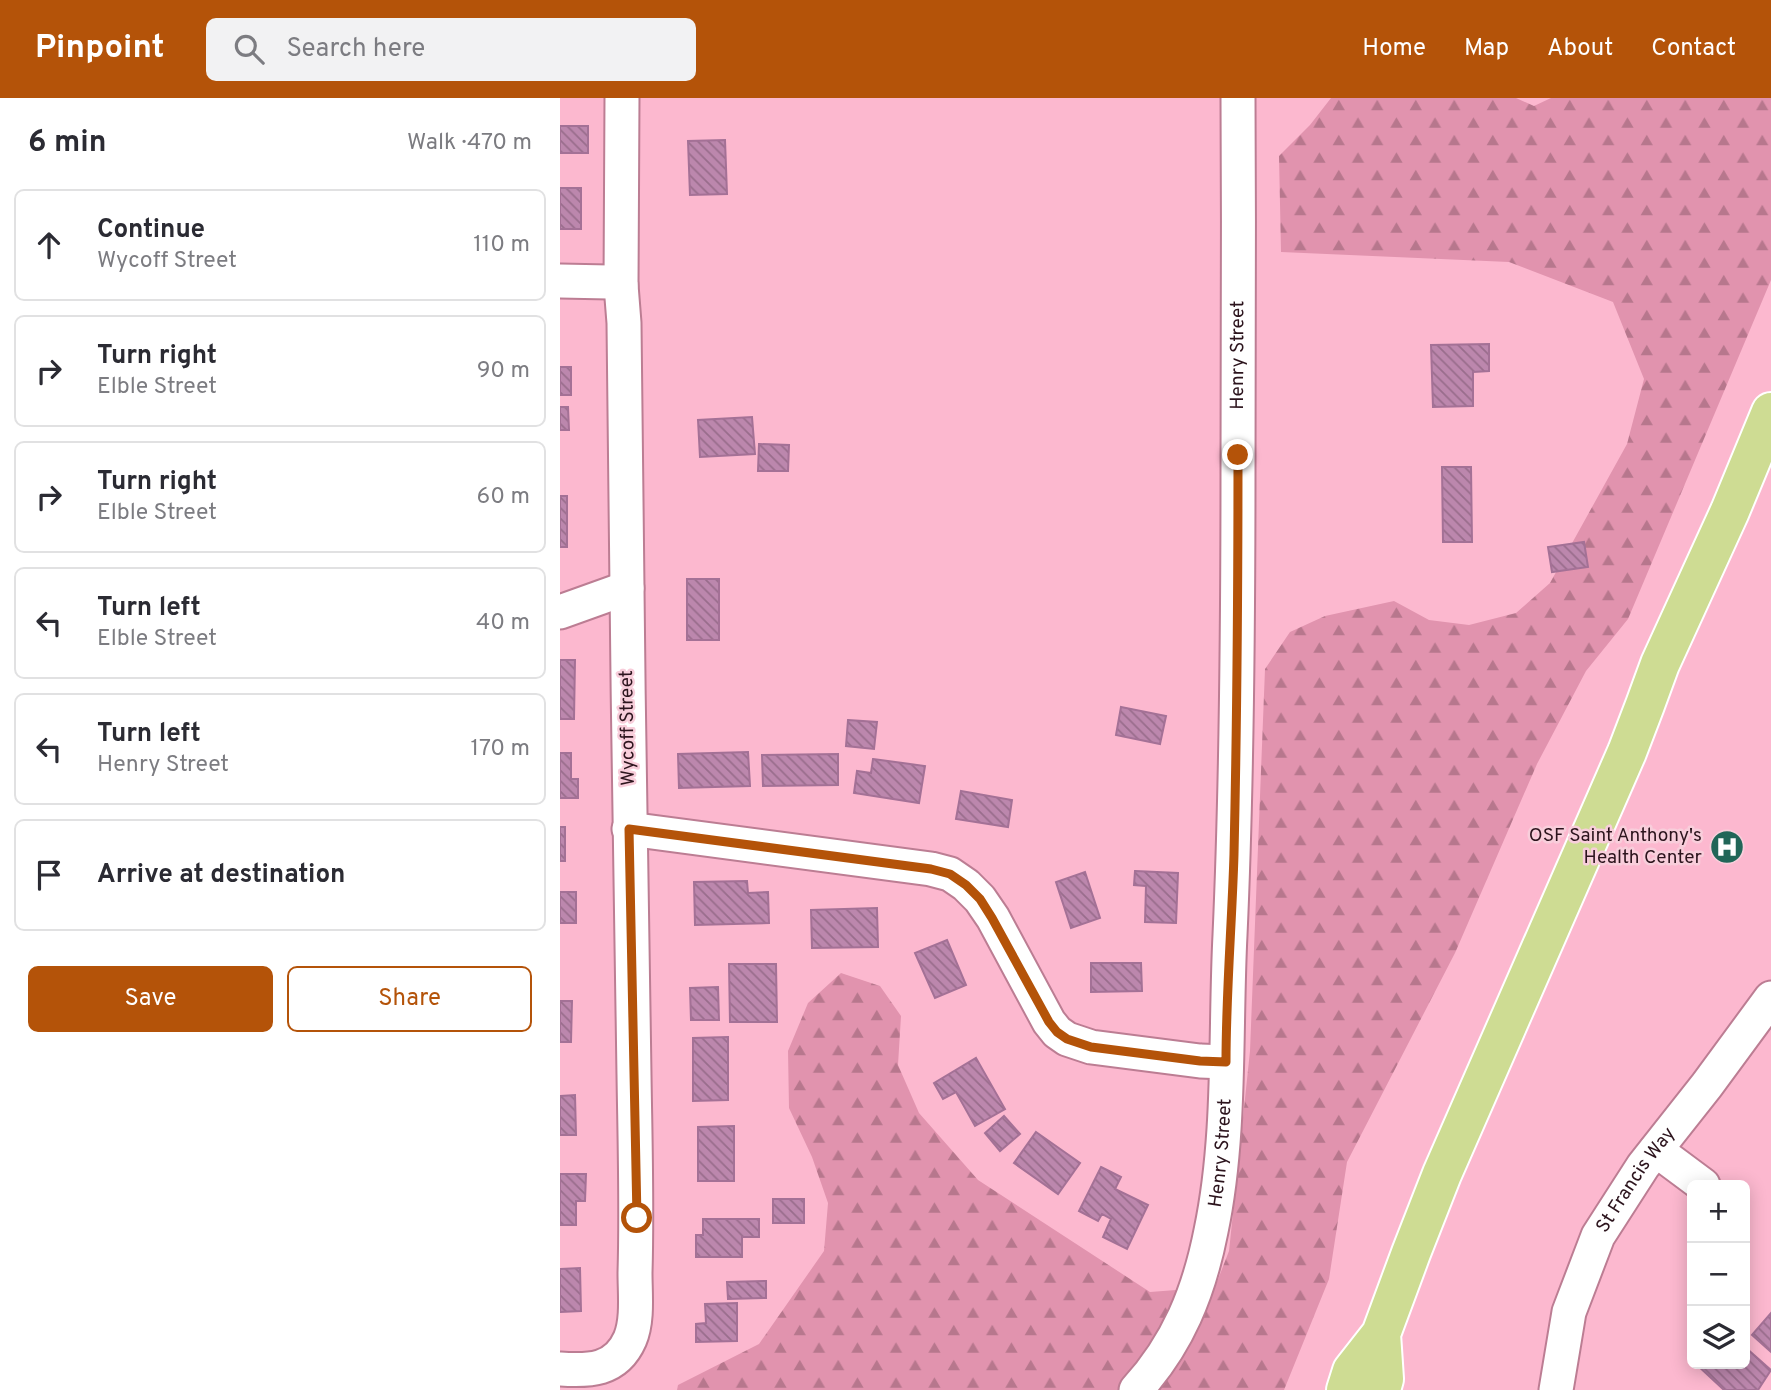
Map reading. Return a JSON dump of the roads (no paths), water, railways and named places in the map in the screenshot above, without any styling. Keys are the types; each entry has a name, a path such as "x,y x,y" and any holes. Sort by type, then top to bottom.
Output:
{"highway":[{"path":"1346,1390 1352,1371 1381,1335 1442,1174 1627,751 1660,664 1730,511 1771,412"},
{"path":"1381,1335 1384,1379 1381,1390"}],"street":[{"name":"Wycoff Street","path":"560,1369 586,1371 604,1366 620,1354 630,1338 634,1319 636,1231 624,323 621,285 622,98"},
{"name":"Henry Street","path":"1136,1390 1168,1349 1185,1318 1198,1282 1216,1206 1223,1139 1226,1002 1234,858 1238,652 1238,98"},
{"path":"560,281 608,282 621,285"},
{"path":"560,612 627,588"},
{"path":"629,829 931,869 950,874 980,899 1049,1022 1067,1039 1091,1047 1226,1062"},
{"name":"St Francis Way","path":"1556,1390 1569,1312 1598,1236 1643,1166 1771,998"},
{"path":"1656,1150 1696,1180"}],"place":[{"name":"OSF Saint Anthony's Health Center","path":"1727,847"}]}
